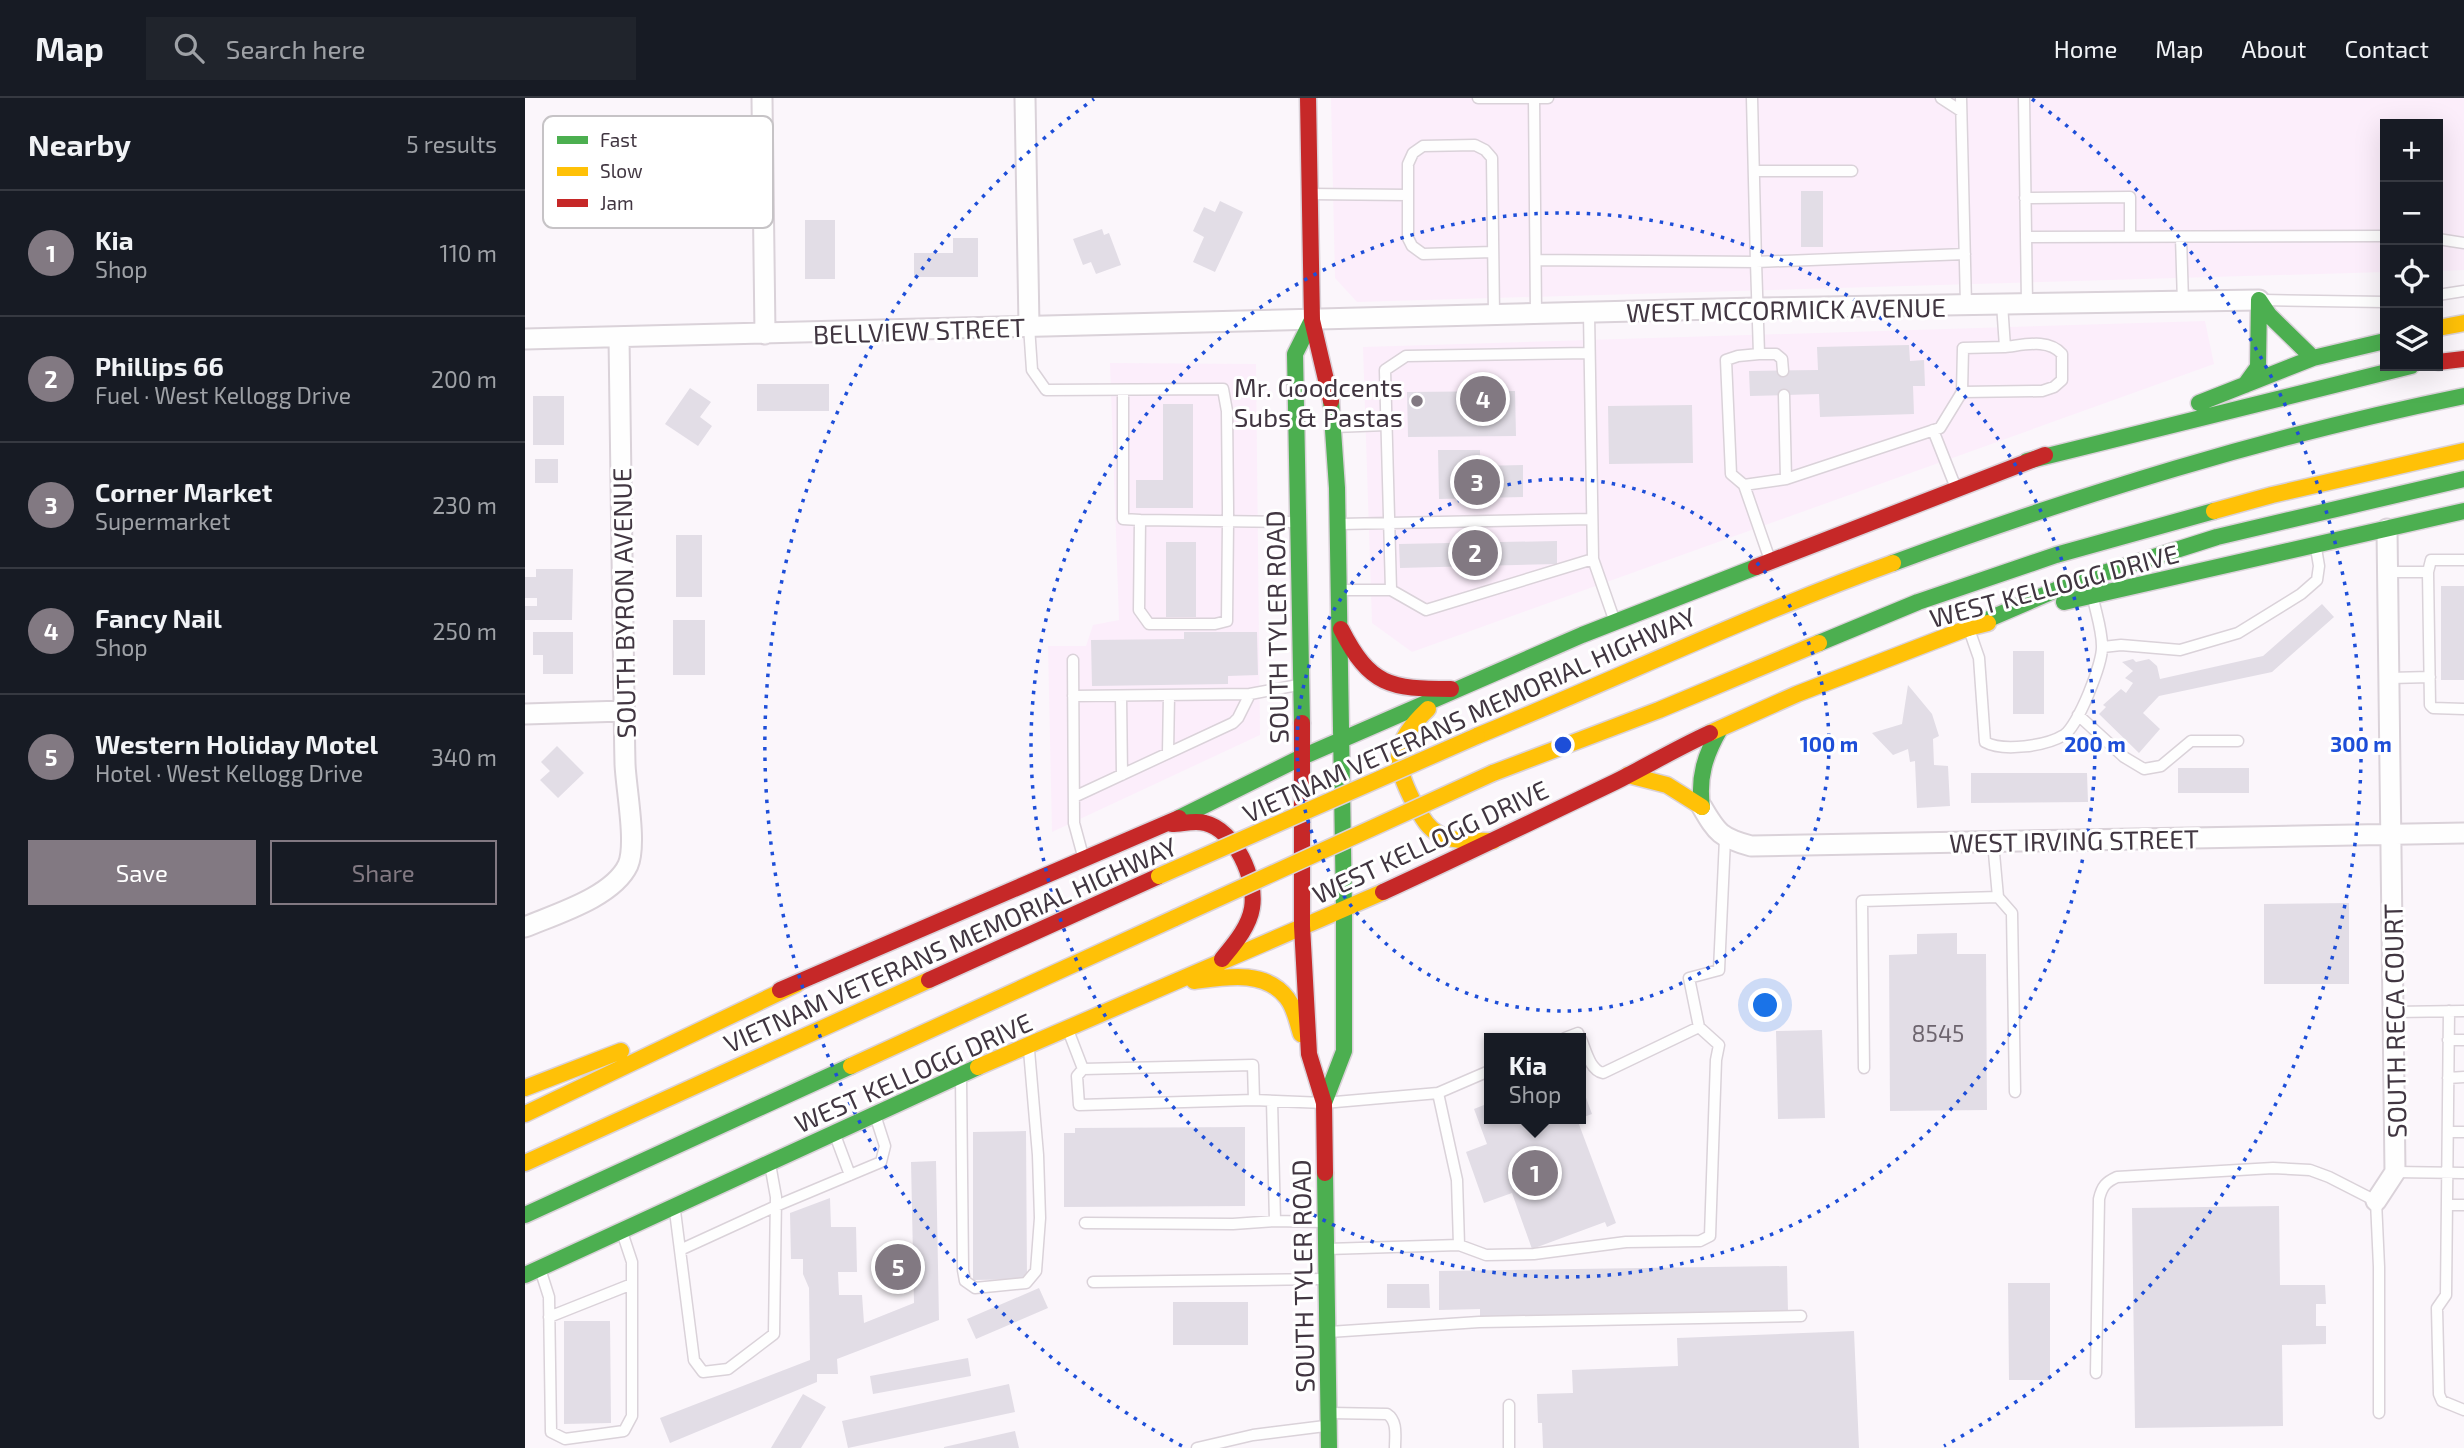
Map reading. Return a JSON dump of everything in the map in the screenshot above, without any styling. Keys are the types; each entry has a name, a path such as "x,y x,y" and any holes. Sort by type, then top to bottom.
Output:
{"main road":[{"name":"SOUTH TYLER ROAD","path":"1308,98 1312,320 1330,393 1337,524 1344,909 1344,1051 1324,1102"},
{"path":"2259,300 2269,315 2313,358"},
{"path":"2245,385 2258,367 2259,300"},
{"name":"SOUTH TYLER ROAD","path":"1312,320 1296,354 1302,926 1309,1054 1324,1102 1329,1448"},
{"path":"2443,327 2464,323"},
{"path":"525,1114 797,984 1167,824 1302,757 1615,622 2027,461 2166,416 2313,358 2380,342"},
{"path":"2443,361 2464,359"},
{"path":"2027,461 2390,371"},
{"name":"VIETNAM VETERANS MEMORIAL HIGHWAY","path":"525,1163 1159,876 1808,595 2101,490 2316,429 2464,396"},
{"path":"525,1215 1493,774 1658,710 1918,602 2056,555 2272,495 2464,451"},
{"path":"1968,628 2072,583 2217,537 2464,479"},
{"name":"WEST KELLOGG DRIVE","path":"532,1272 961,1076 1494,841 1628,775 1670,751 1797,694 1968,628 2092,595 2464,511"},
{"path":"1339,623 1350,648 1364,669 1380,681 1411,689 1460,689"},
{"path":"1441,698 1410,724 1399,742 1397,761 1402,780 1427,823 1439,835 1494,841"},
{"path":"1702,807 1698,782 1701,765 1720,729"},
{"path":"1628,775 1659,780 1678,789 1702,807"},
{"path":"1167,824 1206,823 1225,834 1249,872 1253,906 1241,935 1220,961"},
{"path":"1171,985 1226,977 1257,979 1271,983 1287,998 1309,1054"},
{"path":"525,1088 797,984"}],"street":[{"path":"762,98 762,116"},
{"path":"1025,98 1029,326"},
{"path":"764,228 765,334"},
{"name":"WEST MCCORMICK AVENUE","path":"1312,320 2259,300"},
{"name":"BELLVIEW STREET","path":"525,340 1312,320"},
{"name":"SOUTH BYRON AVENUE","path":"525,927 594,897 613,885 626,868 631,848 625,768 619,337"},
{"name":"SOUTH RECA COURT","path":"2376,1201 2395,1172 2387,528"},
{"path":"525,715 624,711"},
{"path":"1702,807 1725,839"},
{"name":"WEST IRVING STREET","path":"1725,839 1751,846 2464,833"}],"lane":[{"path":"1478,98 1548,98"},
{"path":"1534,98 1536,314"},
{"path":"1752,98 1759,355"},
{"path":"1941,98 1961,111"},
{"path":"1961,98 1966,305"},
{"path":"2024,98 2027,303"},
{"path":"1493,252 1423,254 1412,246 1408,238 1408,164 1413,153 1423,146 1475,145 1485,150 1492,158 1494,315"},
{"path":"1754,171 1852,171"},
{"path":"1310,194 1408,195"},
{"path":"2025,198 2130,197 2130,237"},
{"path":"2026,237 2380,236"},
{"path":"2181,237 2183,302"},
{"path":"2443,240 2464,243"},
{"path":"1536,260 1756,262 1965,254"},
{"path":"2443,294 2464,291"},
{"path":"2259,300 2380,302"},
{"path":"2002,304 2004,346"},
{"path":"1589,313 1593,559 1615,622"},
{"path":"1029,326 1032,370 1046,390 1223,389 1227,411 1227,621 1215,624 1149,624 1139,610 1140,520"},
{"path":"1744,485 1786,479 1941,428 1962,392 1963,348 2050,344 2061,354 2062,380 2054,387 2042,391 1962,392"},
{"path":"1391,590 1385,370 1406,356 1589,353"},
{"path":"1770,561 1744,485 1731,474 1726,360 1738,356 1776,354 1782,359 1783,371"},
{"path":"1123,391 1123,519 1299,522"},
{"path":"1784,395 1786,479"},
{"path":"1332,427 1386,425"},
{"path":"1933,430 1956,488"},
{"path":"1337,524 1591,519"},
{"path":"2103,647 2121,645 2180,650 2238,633 2301,594 2317,580 2319,566 2316,545"},
{"path":"1338,590 1391,590 1426,610 1593,559"},
{"path":"2464,560 2431,560 2428,572 2430,705 2433,708 2464,709"},
{"path":"2388,572 2428,572"},
{"path":"1968,628 1979,658 1985,742 1994,747 2034,746 2066,734 2088,698 2103,647 2092,595"},
{"path":"1073,660 1074,823 1084,860"},
{"path":"2390,678 2430,677"},
{"path":"1073,696 1250,694 1301,684"},
{"path":"1074,797 1233,723 1250,694"},
{"path":"1168,753 1169,695"},
{"path":"1121,696 1122,775"},
{"path":"2078,715 2124,757 2144,769 2161,766 2191,741 2238,741"},
{"path":"1327,1249 1459,1245 1486,1255 1534,1254 1626,1242 1700,1241 1710,1237 1716,1060 1719,1045 1699,1027 1689,978 1719,970 1725,839"},
{"path":"1993,842 1998,897 2012,913 2015,1092"},
{"path":"1864,1068 1862,901 1998,897"},
{"path":"2449,1011 2446,1295 2437,1308 2439,1394 2442,1401 2464,1410"},
{"path":"2394,1012 2464,1011"},
{"path":"1586,1051 1596,1071 1604,1073 1699,1027"},
{"path":"1068,1029 1083,1069"},
{"path":"2448,1040 2464,1040"},
{"path":"961,1076 965,1281 975,1288 1026,1283 1036,1271 1040,1218 1038,1155 1028,1046"},
{"path":"1254,1100 1254,1065 1083,1069 1077,1076 1079,1105 1254,1100 1324,1102 1438,1093 1484,1073"},
{"path":"2448,1078 2464,1077"},
{"path":"1438,1093 1457,1180 1459,1245"},
{"path":"1272,1101 1275,1221"},
{"path":"680,1250 881,1161 885,1146 875,1115"},
{"path":"2448,1132 2464,1132"},
{"path":"834,1134 850,1175"},
{"path":"675,1207 694,1360 703,1372 728,1369 774,1334 776,1206 770,1163"},
{"path":"2096,1373 2099,1199 2101,1188 2107,1181 2117,1177 2156,1174 2273,1168 2310,1170 2376,1201 2379,1413"},
{"path":"2395,1172 2464,1173"},
{"path":"2447,1205 2464,1205"},
{"path":"1085,1223 1326,1222"},
{"path":"532,1272 549,1297 551,1432 565,1440 624,1431 632,1416 632,1262 622,1231"},
{"path":"1093,1282 1327,1279"},
{"path":"549,1317 632,1284"},
{"path":"1328,1332 1479,1322 1801,1315"},
{"path":"1509,1405 1509,1448"},
{"path":"1197,1448 1329,1419 1387,1414 1395,1423 1395,1448"}],"shaded area":[{"path":"1331,98 2464,98 2464,270 2443,271 2443,119 2380,119 2380,272 1357,302 1335,278"},
{"path":"2205,321 2214,364 1412,652 1372,623 1363,347"},
{"path":"1110,363 1256,364 1260,735 1052,832 1048,646 1086,646 1093,625 1119,620"}],"building":[{"path":"1801,191 1823,191 1823,247 1801,247"},
{"path":"1220,201 1243,212 1215,272 1193,262 1204,237 1193,231 1204,207 1215,212"},
{"path":"805,220 835,220 835,279 805,279"},
{"path":"1102,229 1104,235 1109,233 1121,265 1096,274 1091,262 1083,265 1073,239"},
{"path":"953,238 978,238 978,277 914,277 914,253 953,253"},
{"path":"1909,345 1910,361 1924,360 1925,386 1913,386 1914,414 1820,417 1819,394 1750,396 1749,371 1818,370 1817,347"},
{"path":"757,384 829,384 829,411 757,411"},
{"path":"690,388 711,402 700,417 712,426 698,446 665,424"},
{"path":"1515,391 1516,436 1408,437 1407,392"},
{"path":"533,396 564,396 564,445 533,445"},
{"path":"1163,404 1193,404 1193,508 1136,508 1136,480 1163,480"},
{"path":"1692,405 1693,463 1609,464 1608,406"},
{"path":"1438,450 1480,450 1480,466 1523,465 1523,497 1439,499"},
{"path":"535,459 558,459 558,483 535,483"},
{"path":"676,535 702,535 702,597 676,597"},
{"path":"1557,541 1557,564 1400,568 1399,544"},
{"path":"1166,542 1196,542 1196,617 1166,617"},
{"path":"536,569 573,569 572,620 525,620 525,606 537,606 537,598 525,598 525,577 536,577"},
{"path":"2441,586 2464,586 2464,680 2441,680"},
{"path":"2322,604 2334,617 2272,672 2159,696 2143,713 2160,729 2139,753 2099,714 2106,707 2103,705 2121,689 2126,693 2133,683 2125,678 2133,671 2122,662 2149,659 2157,666 2160,679 2263,656"},
{"path":"673,620 705,620 705,675 673,675"},
{"path":"533,632 573,632 573,674 543,674 543,655 533,655"},
{"path":"1184,632 1257,632 1258,675 1228,676 1228,684 1092,686 1091,640 1184,639"},
{"path":"2013,651 2044,651 2044,714 2013,714"},
{"path":"1908,685 1932,714 1939,736 1933,739 1934,765 1948,766 1950,806 1917,808 1915,761 1910,762 1908,749 1893,755 1872,733 1902,724"},
{"path":"557,746 584,773 558,798 540,780 550,771 541,762"},
{"path":"2178,768 2249,768 2249,793 2178,793"},
{"path":"1971,773 2087,773 2088,802 1971,803"},
{"path":"2349,903 2349,984 2264,984 2264,904"},
{"path":"1957,933 1957,954 1986,954 1987,1110 1890,1111 1889,955 1917,954 1917,934"},
{"path":"1822,1030 1825,1118 1778,1119 1776,1031"},
{"path":"1586,1098 1592,1114 1586,1116"},
{"path":"1484,1105 1484,1124 1579,1124 1616,1223 1607,1227 1605,1222 1532,1249 1512,1193 1484,1203 1466,1152 1487,1144 1474,1109"},
{"path":"1245,1127 1245,1206 1064,1207 1064,1133 1075,1133 1075,1128"},
{"path":"1026,1131 1027,1279 973,1280 973,1132"},
{"path":"936,1161 939,1320 837,1359 838,1374 817,1374 817,1382 670,1443 660,1418 810,1360 809,1288 803,1274 803,1259 791,1259 790,1213 830,1198 831,1227 856,1227 857,1272 838,1272 839,1295 862,1295 864,1323 914,1303 911,1162"},
{"path":"2279,1206 2280,1285 2325,1285 2326,1304 2316,1304 2316,1326 2326,1326 2326,1344 2282,1345 2283,1426 2135,1428 2132,1208"},
{"path":"1787,1266 1788,1312 1480,1316 1480,1309 1439,1310 1439,1271"},
{"path":"2008,1283 2050,1283 2050,1380 2009,1380"},
{"path":"1387,1284 1429,1284 1430,1308 1387,1308"},
{"path":"1039,1288 1048,1308 976,1339 967,1319"},
{"path":"1173,1302 1248,1302 1248,1345 1173,1345"},
{"path":"564,1321 610,1321 611,1423 564,1424"},
{"path":"1854,1331 1859,1448 1543,1448 1542,1423 1538,1423 1537,1394 1573,1393 1572,1370 1678,1366 1677,1338"},
{"path":"968,1358 971,1376 873,1394 870,1376"},
{"path":"1009,1384 1015,1412 848,1448 842,1421"},
{"path":"803,1394 826,1407 801,1448 771,1448"},
{"path":"1015,1431 1019,1448 944,1448 944,1447"}],"traffic: fast":[{"path":"2259,300 2269,315 2313,358"},
{"path":"2245,385 2258,367 2259,300"},
{"path":"1302,723 1295,354 1312,320"},
{"path":"2199,403 2313,358 2380,342"},
{"path":"2027,461 2391,371"},
{"path":"1893,563 2104,490 2246,448 2464,396"},
{"path":"1324,1103 1344,1051 1337,488 1331,401"},
{"path":"1968,628 2072,583 2217,537 2464,479"},
{"path":"1819,643 1918,602 2056,555 2214,511"},
{"path":"2064,602 2464,511"},
{"path":"1179,818 1302,757 1582,635 1756,567"},
{"path":"1702,807 1704,766 1720,729"},
{"path":"525,1215 851,1066"},
{"path":"525,1275 978,1067"},
{"path":"1325,1173 1329,1448"}],"traffic: slow":[{"path":"2443,327 2464,323"},
{"path":"2214,511 2464,451"},
{"path":"1477,736 1736,625 1893,563"},
{"path":"1710,733 1797,694 1968,628 1988,623"},
{"path":"1493,773 1659,710 1819,643"},
{"path":"1428,709 1408,732 1399,754 1407,790 1425,821 1439,834 1459,840 1493,841"},
{"path":"1159,876 1477,736"},
{"path":"1175,918 1493,773"},
{"path":"1628,775 1667,785 1702,807"},
{"path":"978,1067 1383,892"},
{"path":"851,1066 1175,918"},
{"path":"1194,981 1244,977 1268,983 1290,1002 1301,1034"},
{"path":"525,1163 929,980"},
{"path":"525,1114 797,984"},
{"path":"525,1088 621,1051"}],"traffic: jam":[{"path":"1308,98 1312,320 1331,401"},
{"path":"2443,361 2464,359"},
{"path":"1756,567 2045,455"},
{"path":"1341,629 1362,662 1372,673 1384,680 1412,688 1451,689"},
{"path":"1302,723 1302,926 1309,1054 1324,1103 1325,1173"},
{"path":"1383,892 1615,782 1710,733"},
{"path":"780,990 1179,818"},
{"path":"1172,824 1201,822 1216,827 1234,845 1247,870 1253,896 1252,908 1248,922 1222,959"},
{"path":"929,980 1159,876"}],"place":[{"name":"Fancy Nail","path":"1483,399"},
{"name":"Mr. Goodcents Subs & Pastas","path":"1417,401"},
{"name":"Corner Market","path":"1477,482"},
{"name":"Phillips 66","path":"1475,553"},
{"name":"Kia","path":"1535,1173"},
{"name":"Western Holiday Motel","path":"898,1267"}]}
